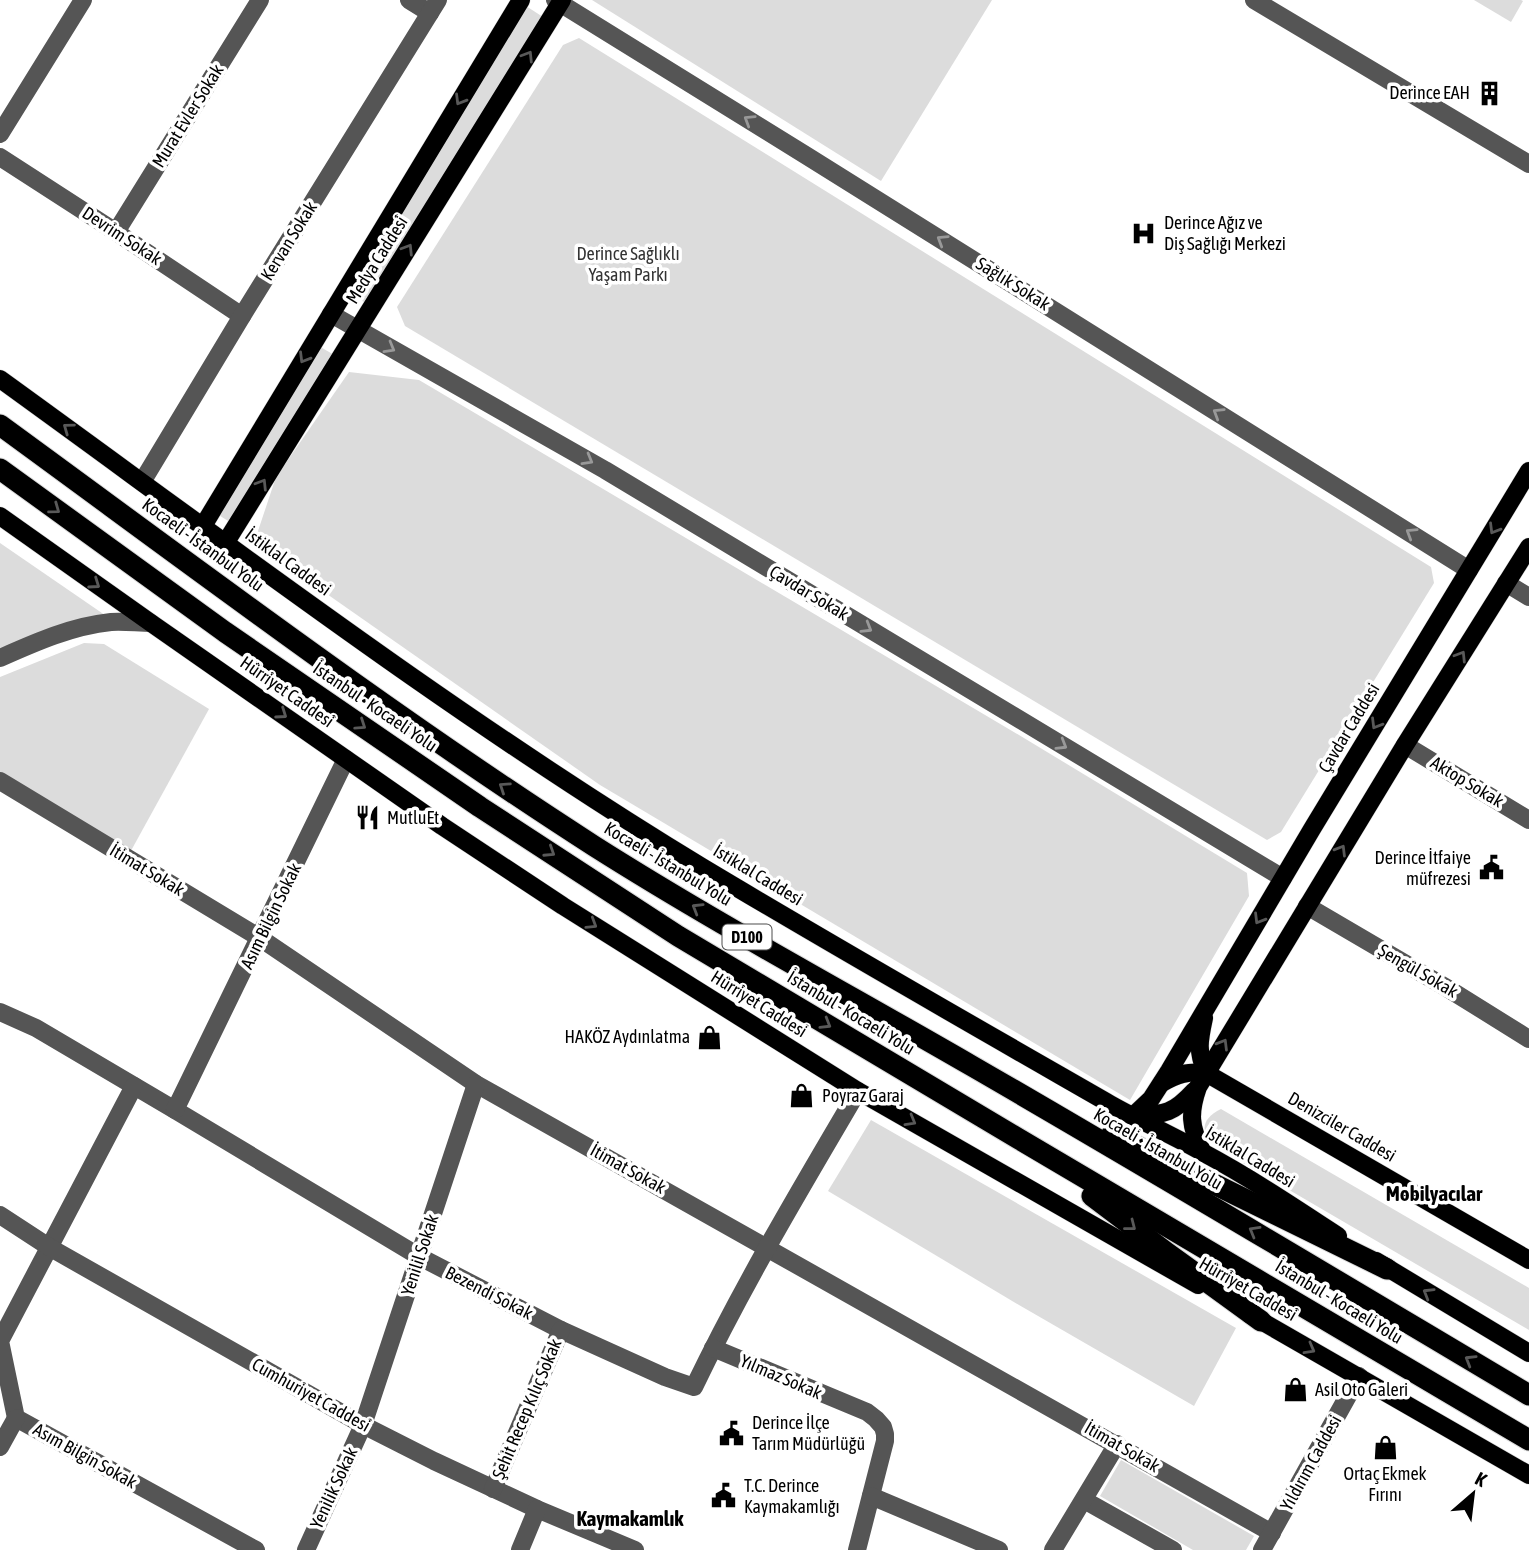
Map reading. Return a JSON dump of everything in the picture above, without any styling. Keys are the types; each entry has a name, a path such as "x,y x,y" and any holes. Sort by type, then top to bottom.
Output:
{"highway":[{"name":"Kocaeli - İstanbul Yolu","path":"0,425 382,702 527,802 639,874 1529,1395"},
{"name":"İstanbul - Kocaeli Yolu","path":"0,469 225,632 480,807 678,936 1529,1440"},
{"path":"971,1066 1387,1269"},
{"path":"1018,1139 1261,1321"}],"main road":[{"name":"Medya Caddesi","path":"203,526 521,0"},
{"name":"Medya Caddesi","path":"226,542 559,1"},
{"name":"İstiklal Caddesi","path":"0,379 336,623 614,812 806,928 1133,1116 1202,1152 1298,1210 1387,1269 1529,1353"},
{"name":"Çavdar Caddesi","path":"1133,1116 1160,1085 1529,471"},
{"name":"Hürriyet Caddesi","path":"0,516 150,624 442,826 563,906 858,1091 1529,1475"},
{"name":"Çavdar Caddesi","path":"1202,1152 1195,1138 1191,1106 1202,1080 1405,745 1529,547"},
{"name":"Çavdar Caddesi","path":"1133,1116 1164,1115 1182,1104 1202,1080 1200,1038 1206,1008"},
{"name":"Çavdar Caddesi","path":"1160,1085 1174,1076 1190,1072 1202,1080"},
{"name":"Denizciler Caddesi","path":"1202,1080 1529,1260"}],"street":[{"path":"0,134 83,0"},
{"name":"Murat Evler Sokak","path":"116,232 260,0"},
{"path":"409,0 434,6"},
{"path":"1254,0 1529,164"},
{"name":"Sağlık Sokak","path":"559,1 1469,569"},
{"name":"Kervan Sokak","path":"142,482 434,6"},
{"name":"Devrim Sokak","path":"0,157 242,316"},
{"name":"Çavdar Sokak","path":"331,314 605,470 1283,878"},
{"path":"1506,583 1529,597"},
{"path":"0,658 58,634 89,625 115,622 150,624"},
{"name":"Aktop Sokak","path":"1405,745 1529,820"},
{"name":"Asım Bilgin Sokak","path":"176,1110 346,759"},
{"name":"İtimat Sokak","path":"0,781 260,938 476,1084 1272,1533"},
{"name":"Şengül Sokak","path":"1307,906 1529,1039"},
{"name":"Bezendi Sokak","path":"0,1012 36,1028 420,1257 561,1330 665,1377 694,1387 767,1248 858,1091"},
{"name":"Yenilil Sokak","path":"363,1425 476,1084"},
{"name":"Asım Bilgin Sokak","path":"134,1086 0,1341 16,1418 256,1550"},
{"name":"Cumhuriyet Caddesi","path":"0,1215 49,1247 363,1425 537,1510 635,1550"},
{"name":"Şehit Recep Kılıç Sokak","path":"493,1489 561,1330"},
{"name":"Yılmaz Sokak","path":"713,1348 867,1412 883,1427 886,1434 882,1455 857,1550"},
{"name":"Yıldırım Caddesi","path":"1262,1550 1359,1376"},
{"path":"0,1447 16,1418"},
{"name":"Yenilik Sokak","path":"306,1550 363,1425"},
{"path":"1053,1550 1117,1444"},
{"path":"871,1496 999,1550"},
{"path":"1084,1500 1173,1550"},
{"path":"520,1550 537,1510"}],"green space":[{"path":"592,0 992,0 881,181"},
{"path":"1474,0 1521,0 1523,1 1511,22"},
{"path":"526,6 543,17 366,303 351,295"},
{"name":"Derince Sağlıklı Yaşam Parkı","path":"579,38 1431,567 1434,583 1281,832 1267,840 405,326 397,307 563,45"},
{"path":"317,345 336,356 233,524 217,514"},
{"path":"349,372 419,380 1247,873 1249,896 1130,1100 600,785 254,543 276,477"},
{"path":"0,543 115,622 0,658"},
{"path":"84,643 104,644 209,709 127,858 0,781 0,677"},
{"path":"1221,1109 1529,1288 1529,1330 1219,1149 1208,1138 1205,1128 1209,1118"},
{"path":"871,1120 1236,1328 1194,1406 828,1191"},
{"path":"1121,1460 1254,1536 1246,1550 1193,1550 1100,1496"}],"place":[{"name":"Derince EAH","path":"1490,93"},
{"name":"Derince Ağız ve Diş Sağlığı Merkezi","path":"1144,233"},
{"name":"MutluEt","path":"367,818"},
{"name":"Derince İtfaiye müfrezesi","path":"1491,868"},
{"name":"HAKÖZ Aydınlatma","path":"710,1037"},
{"name":"Poyraz Garaj","path":"802,1096"},
{"name":"Asil Oto Galeri","path":"1295,1390"},
{"name":"Derince İlçe Tarım Müdürlüğü","path":"732,1433"},
{"name":"Ortaç Ekmek Fırını","path":"1385,1447"},
{"name":"T.C. Derince Kaymakamlığı","path":"724,1496"}],"district":[{"name":"Mobilyacılar","path":"1434,1194"},
{"name":"Kaymakamlık","path":"630,1519"}]}
